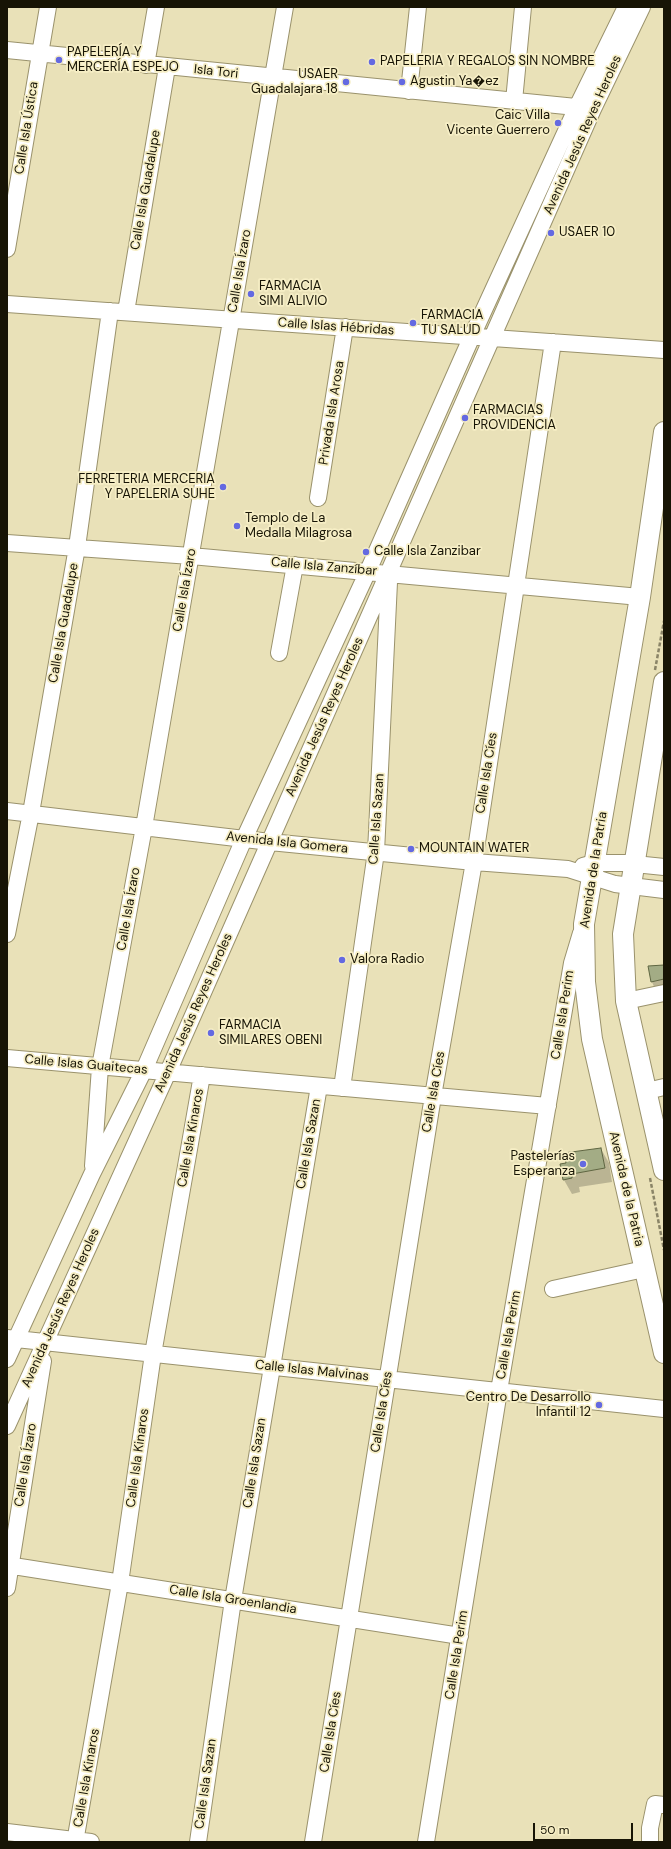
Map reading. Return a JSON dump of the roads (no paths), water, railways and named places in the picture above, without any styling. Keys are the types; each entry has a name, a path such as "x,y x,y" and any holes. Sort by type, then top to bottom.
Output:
{"main road":[{"name":"Avenida de la Patria","path":"664,432 640,597 584,924 585,982 592,1039 664,1353"},
{"path":"664,682 623,934 626,1001 655,1089 664,1166"}],"street":[{"name":"Calle Isla Ústica","path":"7,249 39,52 48,7"},
{"path":"146,65 156,7"},
{"name":"Calle Isla Ízaro","path":"92,1174 100,1067 144,826 285,7"},
{"path":"409,91 418,7"},
{"path":"514,101 523,7"},
{"name":"Avenida Jesús Reyes Heroles","path":"7,1359 12,1338 144,1070 244,839 368,571 472,336 577,107 626,7"},
{"name":"Avenida Jesús Reyes Heroles","path":"7,1426 168,1072 593,109 642,7"},
{"name":"Isla Tori","path":"7,50 39,52 146,65 593,109"},
{"name":"Calle Isla Guadalupe","path":"7,934 31,813 118,312 167,67"},
{"name":"Calle Islas Hébridas","path":"7,304 664,350"},
{"name":"Privada Isla Arosa","path":"318,498 345,327"},
{"name":"Calle Isla Cíes","path":"313,1842 433,1096 474,862 553,342"},
{"name":"Calle Isla Zanzíbar","path":"7,543 77,547 368,571 640,597"},
{"path":"279,652 295,565"},
{"name":"Calle Isla Sazan","path":"342,1088 376,852 389,573"},
{"name":"Avenida Isla Gomera","path":"7,811 270,842 474,862 593,870 635,864 664,867"},
{"name":"Avenida Isla Gomera","path":"593,870 630,886 664,890"},
{"name":"Calle Isla Perim","path":"426,1842 499,1391 572,963 584,924"},
{"path":"626,1001 664,993"},
{"name":"Calle Islas Guaitecas","path":"7,1058 548,1106"},
{"name":"Calle Isla Kinaros","path":"81,1841 153,1354 202,1075"},
{"name":"Calle Isla Sazan","path":"198,1842 233,1600 318,1086"},
{"path":"552,1289 644,1268"},
{"name":"Calle Islas Malvinas","path":"12,1338 664,1409"},
{"name":"Calle Isla Ízaro","path":"7,1588 9,1565 46,1341"},
{"name":"Calle Isla Groenlandia","path":"9,1565 460,1636"},
{"path":"650,1842 650,1828 655,1804 664,1805"},
{"path":"7,1832 81,1841"}],"place":[{"name":"PAPELERÍA Y MERCERÍA ESPEJO","path":"59,60"},
{"name":"PAPELERIA Y REGALOS SIN NOMBRE","path":"372,62"},
{"name":"USAER Guadalajara 18","path":"346,82"},
{"name":"Agustin Ya�ez","path":"402,82"},
{"name":"Caic Villa Vicente Guerrero","path":"558,123"},
{"name":"USAER 10","path":"551,233"},
{"name":"FARMACIA SIMI ALIVIO","path":"251,294"},
{"name":"FARMACIA TU SALUD","path":"413,323"},
{"name":"FARMACIAS PROVIDENCIA","path":"465,418"},
{"name":"FERRETERIA MERCERIA Y PAPELERIA SUHE","path":"223,487"},
{"name":"Templo de La Medalla Milagrosa","path":"237,526"},
{"name":"Calle Isla Zanzibar","path":"366,552"},
{"name":"MOUNTAIN WATER","path":"411,849"},
{"name":"Valora Radio","path":"342,960"},
{"name":"FARMACIA SIMILARES OBENI","path":"211,1033"},
{"name":"Pastelerías Esperanza","path":"583,1164"},
{"name":"Centro De Desarrollo Infantil 12","path":"599,1405"}]}
